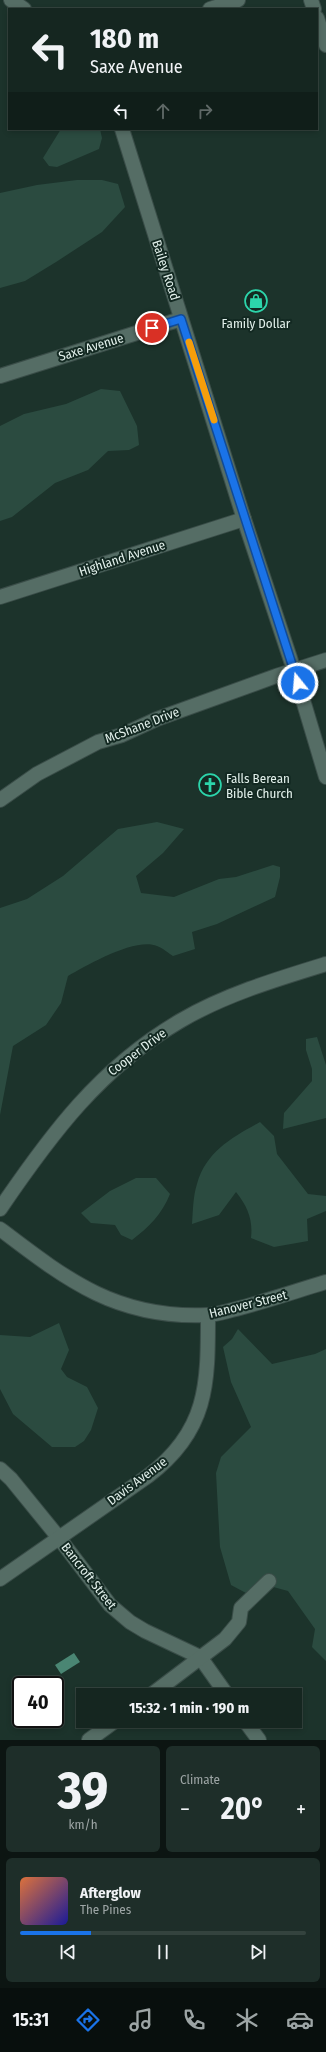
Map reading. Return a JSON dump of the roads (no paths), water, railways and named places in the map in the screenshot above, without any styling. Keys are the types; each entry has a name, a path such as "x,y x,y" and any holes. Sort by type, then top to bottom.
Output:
{"street":[{"path":"11,0 23,8"},
{"path":"213,8 238,0"},
{"path":"318,21 326,45"},
{"name":"Bailey Road","path":"122,130 244,519 294,670 326,776"},
{"name":"Saxe Avenue","path":"0,376 181,319"},
{"name":"Highland Avenue","path":"0,597 244,519"},
{"name":"McShane Drive","path":"0,800 37,774 98,742 122,735 157,719 326,660"},
{"name":"Cooper Drive","path":"0,1209 20,1180 73,1111 106,1075 132,1052 179,1021 199,1011 258,986 326,964"},
{"name":"Hanover Street","path":"0,1229 67,1278 86,1290 113,1302 138,1309 162,1313 208,1316 261,1303 326,1282"},
{"name":"Davis Avenue","path":"0,1579 157,1469 182,1443 196,1417 204,1392 208,1368 208,1316"},
{"name":"Bancroft Street","path":"0,1469 11,1479 119,1614 145,1631 200,1657 222,1688"},
{"path":"160,1688 233,1631 239,1622 241,1608 269,1581"},
{"path":"89,1740 105,1728"},
{"path":"251,1728 259,1740"}],"place":[{"name":"Family Dollar","path":"256,301"},
{"name":"Falls Berean Bible Church","path":"210,785"}]}
